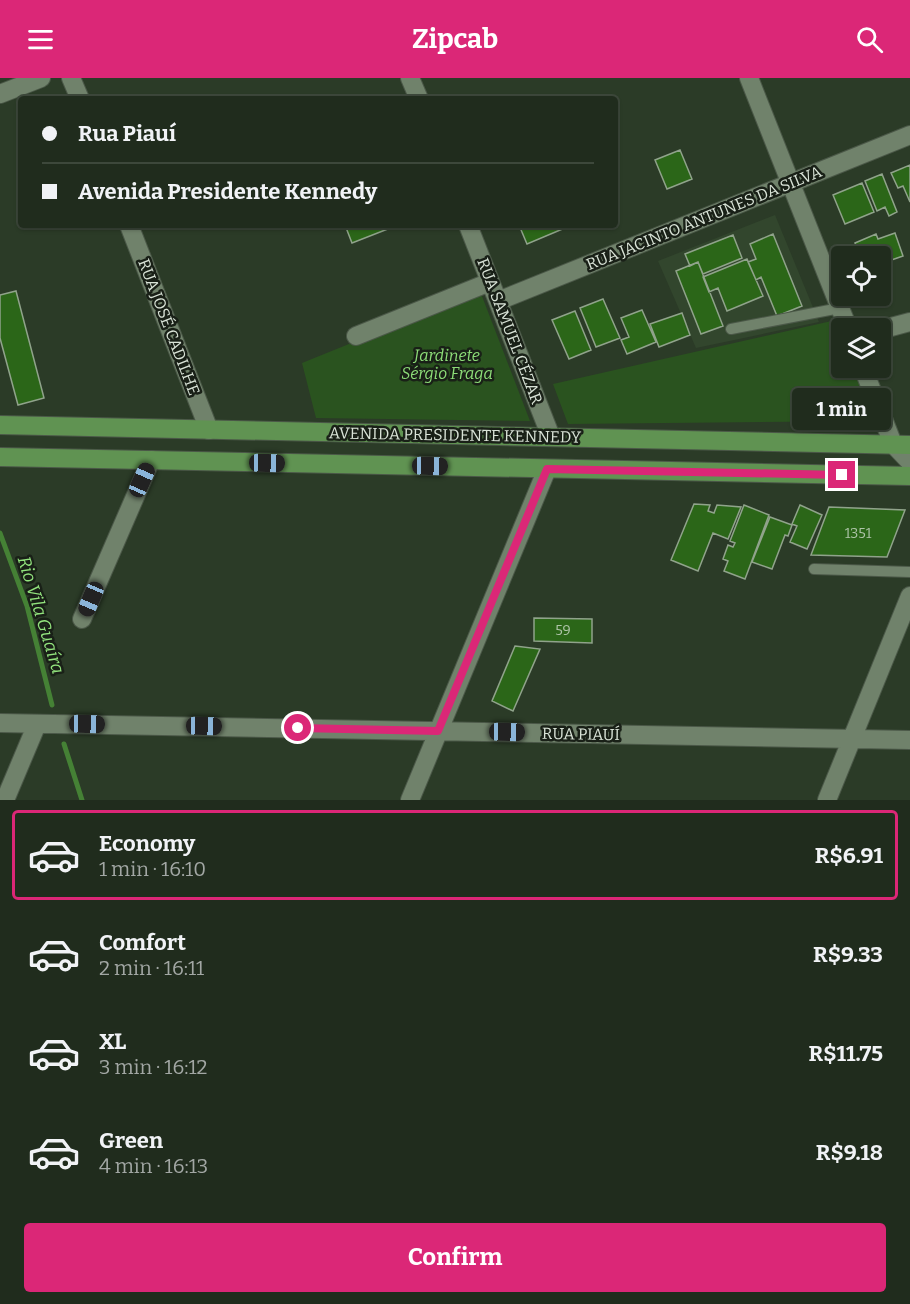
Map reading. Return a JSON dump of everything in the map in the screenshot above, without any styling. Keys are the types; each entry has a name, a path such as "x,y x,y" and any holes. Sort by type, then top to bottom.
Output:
{"main road":[{"name":"AVENIDA PRESIDENTE KENNEDY","path":"8,425 902,444"},
{"path":"8,425 9,458"},
{"name":"AVENIDA PRESIDENTE KENNEDY","path":"9,458 910,476"}],"street":[{"path":"0,94 41,78"},
{"path":"71,78 79,96"},
{"path":"410,78 417,96"},
{"path":"749,78 844,318"},
{"name":"RUA JACINTO ANTUNES DA SILVA","path":"498,301 910,135"},
{"name":"RUA JOSÉ CADILHE","path":"130,228 209,430"},
{"name":"RUA SAMUEL CÉZAR","path":"469,228 552,437"},
{"path":"357,336 490,282"},
{"path":"891,327 910,322"},
{"path":"868,378 910,462"},
{"path":"82,619 151,460"},
{"path":"410,800 547,469"},
{"path":"826,800 910,596"},
{"name":"RUA PIAUÍ","path":"0,723 910,740"},
{"path":"5,800 37,724"}],"lane":[{"path":"731,329 840,308"},
{"path":"814,570 910,572"}],"shaded area":[{"path":"775,215 819,322 696,348 658,261"}],"green space":[{"name":"Jardinete Sérgio Fraga","path":"480,291 530,421 316,418 302,363"},
{"path":"831,321 831,378 857,378 873,421 568,424 553,384"}],"building":[{"path":"680,150 692,179 667,189 655,160"},
{"path":"910,165 910,202 903,186 898,188 891,173"},
{"path":"882,174 897,212 889,216 885,207 877,211 865,181"},
{"path":"862,183 874,212 845,224 833,195"},
{"path":"346,228 390,228 352,243"},
{"path":"520,228 565,228 527,244"},
{"path":"895,233 903,256 891,260 891,246 856,246 855,243 876,234 878,239"},
{"path":"773,234 802,306 777,316 761,277 756,280 748,262 756,259 750,244"},
{"path":"733,235 742,258 703,274 698,262 690,266 685,254"},
{"path":"747,259 763,296 727,311 718,288 709,292 703,277"},
{"path":"698,262 723,326 701,334 676,271"},
{"path":"16,291 44,398 18,405 0,338 0,295"},
{"path":"603,299 620,338 596,347 580,308"},
{"path":"642,310 656,342 627,354 621,340 629,337 621,318"},
{"path":"575,311 591,350 569,359 552,320"},
{"path":"682,313 690,335 659,347 650,324"},
{"path":"694,504 710,505 708,511 714,513 717,505 741,507 728,539 713,533 698,571 671,560"},
{"path":"744,505 769,515 745,579 724,571 728,561 723,559 728,545 733,547 735,543 730,541"},
{"path":"800,505 822,515 807,549 790,542 797,526 792,524"},
{"path":"829,507 905,510 887,557 811,555"},
{"path":"770,517 792,525 788,536 785,535 772,569 752,562"},
{"path":"534,618 592,619 592,643 534,641"},
{"path":"515,646 540,649 513,711 492,701"}],"waterway":[{"name":"Rio Vila Guaíra","path":"0,533 27,606 52,705"},
{"name":"Rio Vila Guaíra","path":"64,744 82,800"}],"route":[{"path":"298,728 438,731 547,469 842,475"}]}
